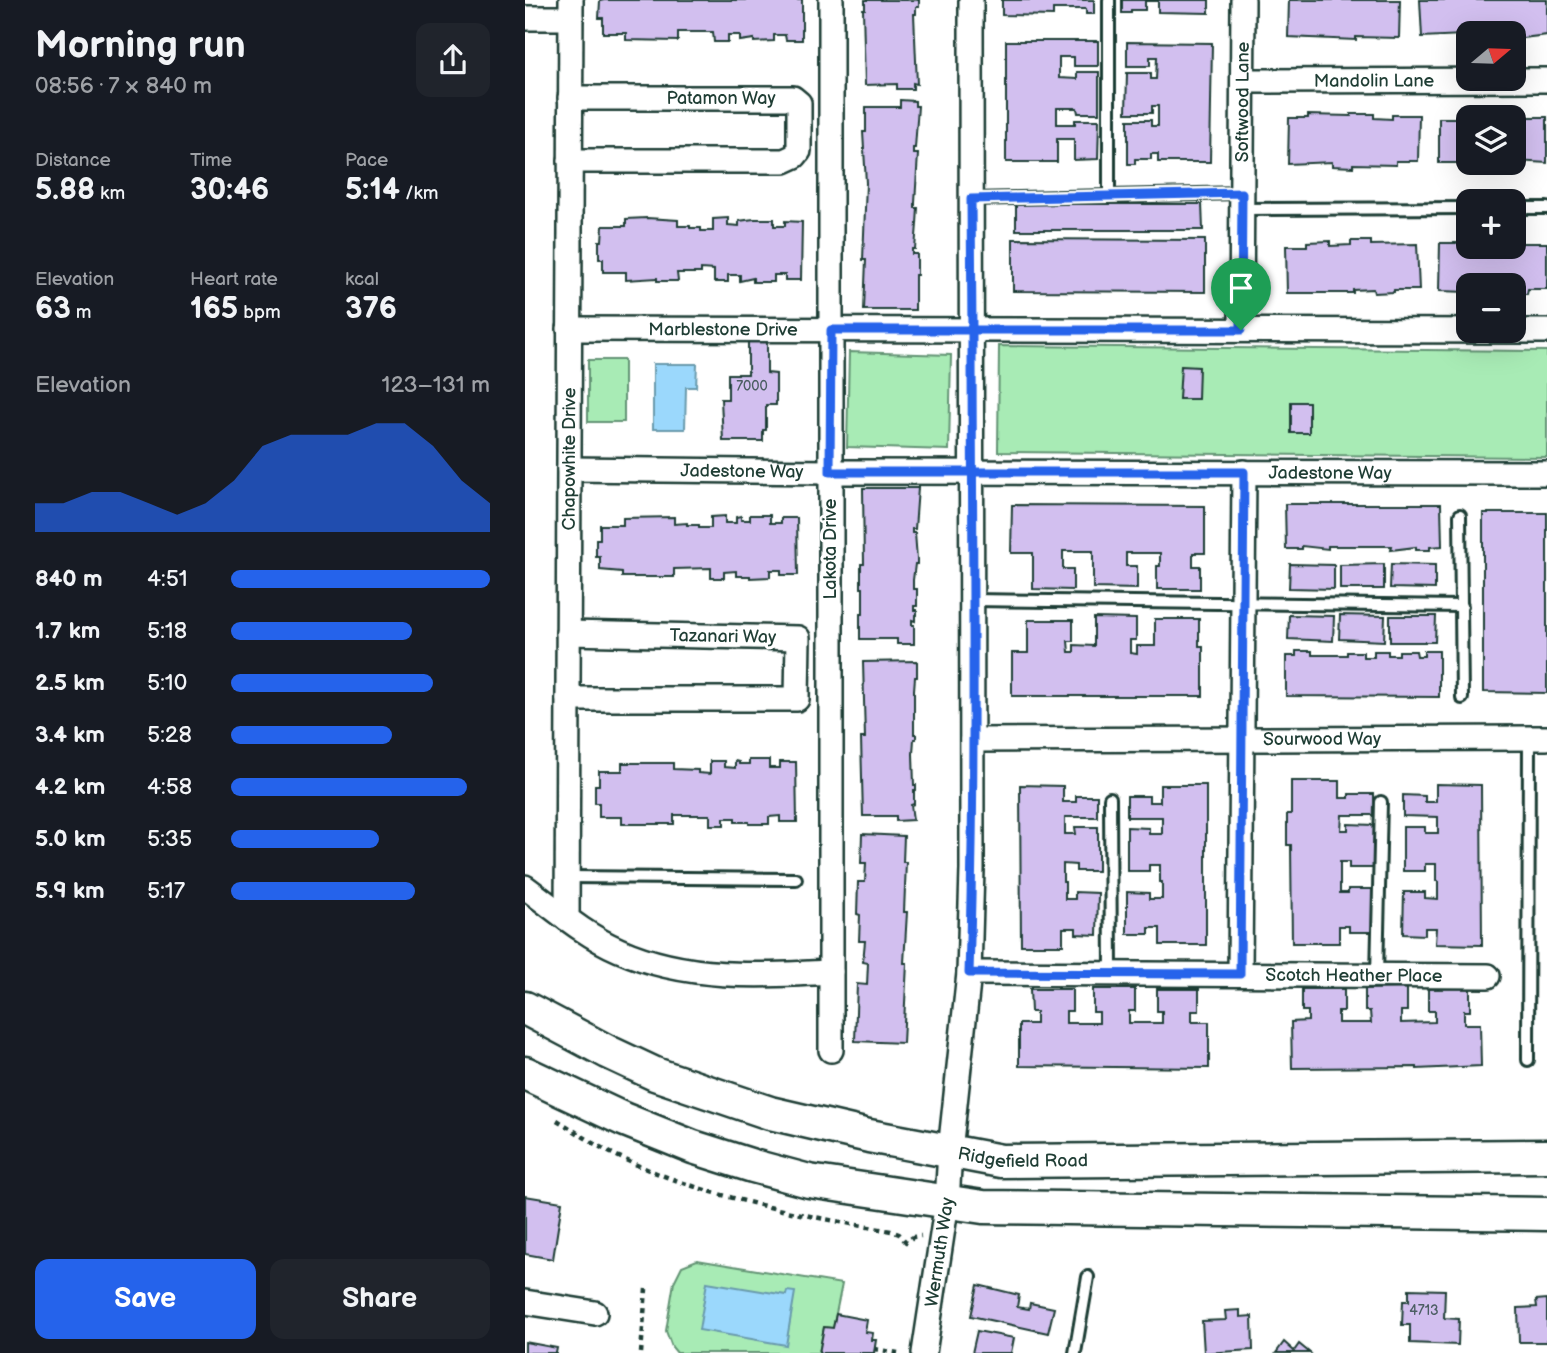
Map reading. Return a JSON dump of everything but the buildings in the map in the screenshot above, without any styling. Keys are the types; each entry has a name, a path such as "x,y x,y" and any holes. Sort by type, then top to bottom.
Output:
{"main road":[{"name":"Ridgefield Road","path":"525,1007 608,1052 655,1073 770,1113 869,1136 1001,1161 1547,1156"},
{"path":"525,1073 635,1124 693,1147 753,1166 809,1181 983,1207 1547,1214"}],"street":[{"name":"Lakota Drive","path":"831,0 831,1050"},
{"name":"Wermuth Way","path":"924,1353 947,1202 969,973 972,869 971,0"},
{"name":"Softwood Lane","path":"1241,330 1243,0"},
{"path":"525,18 571,9"},
{"name":"Chapowhite Drive","path":"567,919 571,9"},
{"name":"Mandolin Lane","path":"1243,81 1547,80"},
{"name":"Patamon Way","path":"570,161 783,161 795,156 799,151 799,103 793,98 571,98"},
{"name":"Marblestone Drive","path":"569,329 1547,331"},
{"name":"Jadestone Way","path":"569,469 1547,473"},
{"path":"1240,974 1244,472"},
{"name":"Tazanari Way","path":"568,633 798,638 797,699 568,699"},
{"name":"Sourwood Way","path":"972,740 1538,738"},
{"path":"525,887 567,919 618,950 668,967 719,975 831,972"},
{"name":"Scotch Heather Place","path":"969,973 1488,976"},
{"path":"525,1302 595,1313"}],"lane":[{"path":"1109,0 1109,196"},
{"path":"971,199 1109,196 1456,208"},
{"path":"1526,208 1547,208"},
{"path":"1460,515 1462,698"},
{"path":"972,600 1462,606"},
{"path":"1528,1060 1538,738"},
{"path":"1110,797 1111,973"},
{"path":"1377,975 1381,802"},
{"path":"567,877 796,879"},
{"path":"1075,1353 1088,1277"}],"path":[{"path":"906,1242 913,1237"},
{"path":"641,1353 646,1289"},
{"path":"877,1350 898,1353"}],"green space":[{"path":"999,346 1547,351 1547,457 998,452"},
{"path":"849,352 951,355 949,450 847,447"},
{"path":"588,360 624,360 624,422 588,422"},
{"path":"697,1260 842,1284 833,1328 824,1327 819,1353 677,1353 666,1331 674,1282 682,1266"}],"water":[{"path":"653,364 697,364 696,387 686,387 685,429 653,429"},
{"path":"707,1282 786,1295 787,1291 795,1292 786,1345 699,1330"}],"route":[{"path":"1241,330 972,330 972,471 972,869 969,973 1240,974 1244,472 972,471 830,472 831,330 972,330 971,199 1242,193 1241,330"}]}
